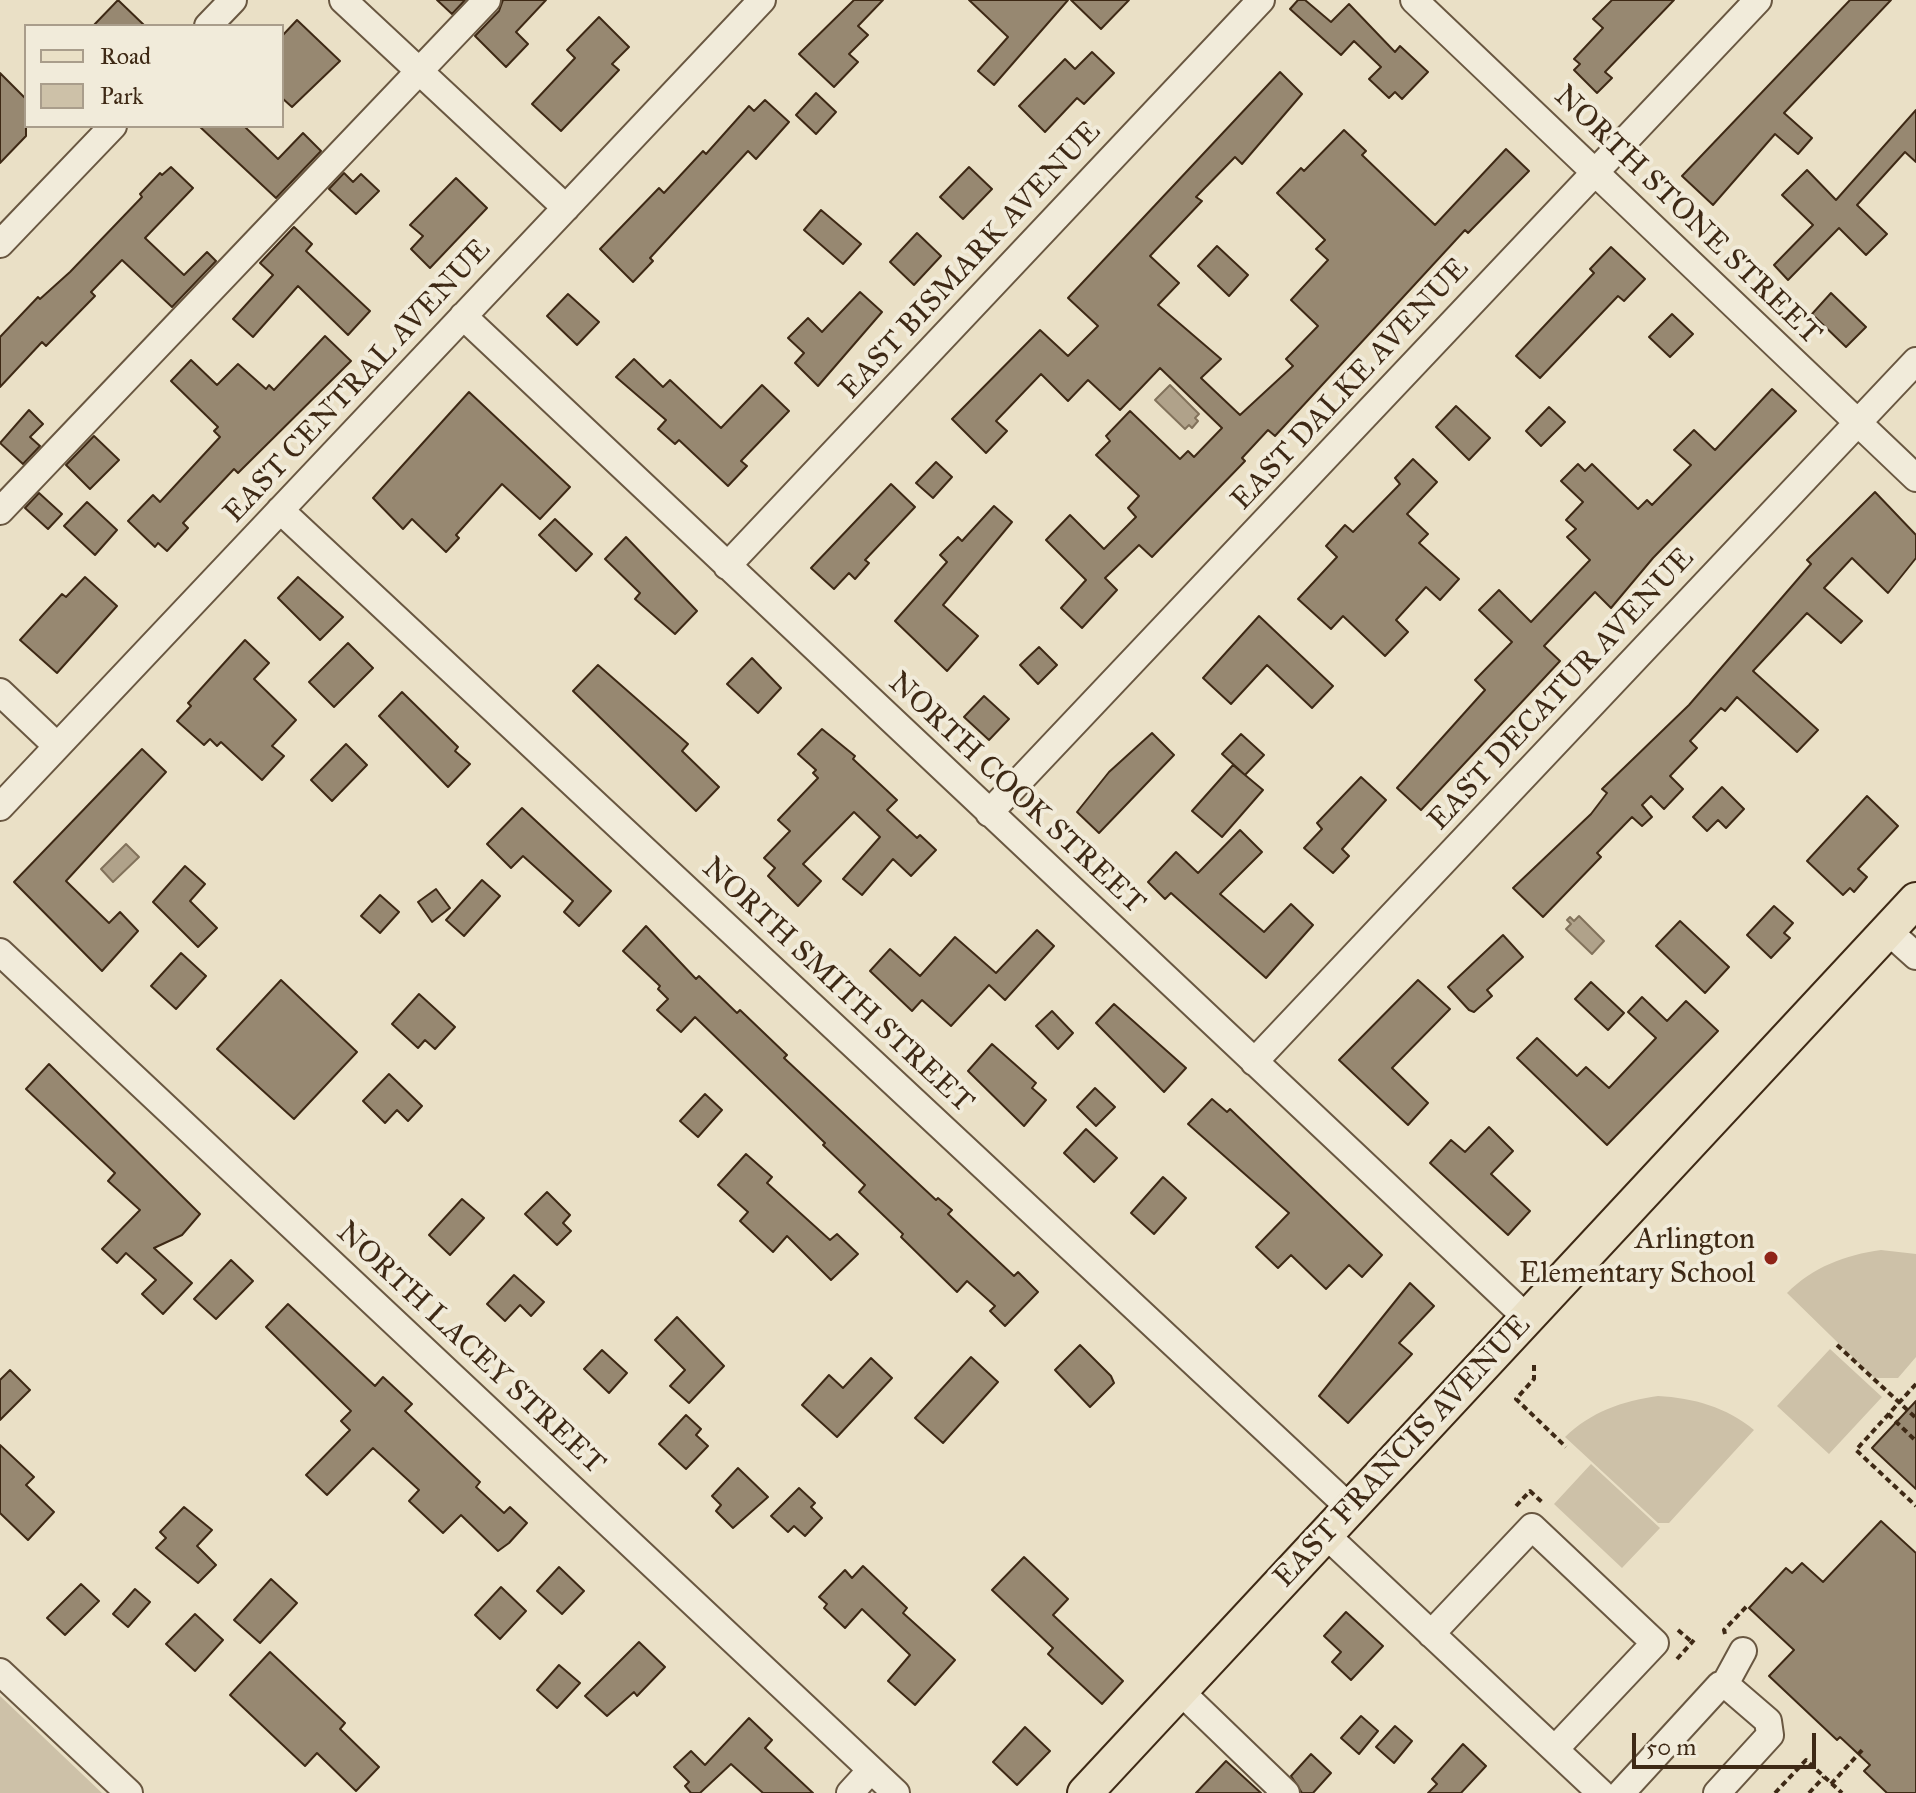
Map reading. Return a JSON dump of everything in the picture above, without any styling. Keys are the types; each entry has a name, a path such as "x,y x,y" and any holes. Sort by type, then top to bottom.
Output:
{"main road":[{"name":"EAST FRANCIS AVENUE","path":"1085,1793 1916,900"}],"street":[{"path":"210,24 233,0"},
{"path":"343,0 566,208"},
{"path":"0,511 487,0"},
{"name":"EAST CENTRAL AVENUE","path":"0,807 762,0"},
{"name":"EAST BISMARK AVENUE","path":"727,566 1261,0"},
{"name":"NORTH STONE STREET","path":"1414,0 1916,478"},
{"name":"EAST DALKE AVENUE","path":"989,813 1758,0"},
{"path":"0,244 111,128"},
{"name":"NORTH COOK STREET","path":"463,316 1527,1318"},
{"name":"EAST DECATUR AVENUE","path":"1254,1062 1916,361"},
{"name":"NORTH SMITH STREET","path":"280,510 1350,1508"},
{"path":"0,692 57,746"},
{"path":"1887,930 1916,956"},
{"name":"NORTH LACEY STREET","path":"0,952 896,1793"},
{"path":"1431,1634 1532,1527 1655,1643 1555,1749"},
{"path":"1326,1535 1601,1793"},
{"path":"1621,1793 1720,1685 1725,1684 1743,1651"},
{"path":"0,1672 129,1793"},
{"path":"1717,1793 1770,1735 1771,1727 1759,1712 1725,1684"},
{"path":"1180,1691 1286,1793"},
{"path":"850,1793 871,1770"}],"path":[{"path":"1837,1345 1916,1418"},
{"path":"1534,1365 1534,1379 1516,1399 1566,1447"},
{"path":"1916,1384 1856,1450 1916,1506"},
{"path":"1888,1414 1916,1441"},
{"path":"1831,1784 1864,1748"},
{"path":"1775,1793 1806,1760 1842,1793"},
{"path":"1809,1793 1824,1777"}],"green space":[{"path":"1881,1250 1916,1254 1916,1357 1898,1378 1874,1378 1787,1293 1830,1264"},
{"path":"1830,1349 1882,1397 1829,1454 1777,1406"},
{"path":"1658,1396 1709,1405 1732,1415 1754,1430 1669,1523 1658,1523 1565,1437 1585,1421 1608,1409"},
{"path":"1591,1464 1660,1528 1622,1568 1554,1504"},
{"path":"0,1696 102,1793 0,1793"}],"shaded area":[{"path":"1170,385 1199,414 1192,428 1189,425 1185,429 1155,400"},
{"path":"126,844 139,857 113,882 101,869"},
{"path":"1579,916 1604,941 1592,954 1566,929 1571,924 1567,920 1570,917 1574,921"}],"building":[{"path":"118,0 143,24 95,24"},
{"path":"437,0 465,0 452,14"},
{"path":"503,0 546,0 516,32 528,44 506,67 475,36 499,11"},
{"path":"854,0 883,0 858,26 868,35 849,54 858,62 834,87 799,54"},
{"path":"969,0 1068,0 994,85 978,71 1008,37"},
{"path":"1071,0 1129,0 1101,29"},
{"path":"1298,0 1305,0 1331,22 1349,4 1395,52 1400,46 1428,72 1402,99 1395,92 1389,98 1369,79 1381,67 1354,41 1341,55 1290,9"},
{"path":"1612,0 1674,0 1605,72 1612,78 1597,93 1574,70 1580,64 1574,59 1603,28 1593,19"},
{"path":"1850,0 1891,0 1784,113 1812,138 1798,154 1775,134 1713,205 1682,176"},
{"path":"599,17 629,47 612,64 619,70 561,131 532,104 575,58 567,50"},
{"path":"297,20 340,61 292,107 284,100 284,34"},
{"path":"1092,52 1114,73 1084,104 1077,98 1045,132 1019,106 1065,59 1075,69"},
{"path":"1280,72 1302,94 1242,164 1235,157 1196,197 1202,201 1150,256 1179,283 1158,305 1221,359 1201,378 1240,415 1293,366 1286,359 1318,326 1291,300 1328,260 1316,249 1325,240 1277,193 1301,168 1304,171 1344,130 1366,151 1362,155 1435,225 1506,149 1529,171 1468,233 1465,230 1275,436 1268,430 1242,458 1245,461 1152,557 1139,545 1105,578 1117,590 1082,628 1061,608 1086,580 1046,540 1070,515 1104,549 1136,517 1128,508 1139,496 1096,455 1110,441 1106,436 1130,411 1180,459 1188,451 1194,457 1222,428 1160,368 1120,410 1088,380 1068,401 1041,374 996,421 1007,431 986,453 952,419 1040,330 1068,356 1098,326 1068,298"},
{"path":"0,73 24,97 26,136 0,163"},
{"path":"816,93 836,112 816,134 796,115"},
{"path":"765,100 789,122 756,159 748,151 650,258 653,261 633,282 600,249 659,188 664,193 703,151 706,154 749,106 754,111"},
{"path":"1916,110 1916,162 1905,152 1857,205 1887,234 1866,255 1839,228 1788,280 1774,265 1813,225 1782,195 1807,170 1836,200"},
{"path":"201,128 246,128 278,159 303,133 321,151 276,198"},
{"path":"171,167 193,188 145,238 184,275 207,252 216,261 172,307 122,260 91,292 95,296 46,346 42,342 0,387 0,337 38,297 40,299 70,272 142,197 140,194 160,173 162,175"},
{"path":"969,167 992,189 963,219 940,197"},
{"path":"344,173 353,182 361,174 379,191 356,214 329,189"},
{"path":"456,178 487,208 430,268 411,249 423,236 410,225"},
{"path":"821,210 861,244 843,264 804,230"},
{"path":"294,227 312,244 306,251 370,311 348,335 298,286 253,337 233,319 273,275 260,263"},
{"path":"917,233 941,256 914,285 890,262"},
{"path":"1217,246 1248,275 1229,296 1198,266"},
{"path":"1611,247 1645,279 1624,301 1618,296 1540,378 1516,356 1594,273 1590,269"},
{"path":"860,292 882,312 818,386 795,363 804,353 788,338 808,318 822,332"},
{"path":"1831,293 1866,327 1846,347 1812,314"},
{"path":"568,294 599,322 577,345 547,316"},
{"path":"1672,314 1693,334 1670,357 1649,337"},
{"path":"325,336 351,361 238,473 234,469 183,523 188,528 167,551 158,543 155,547 128,521 153,495 160,502 220,437 214,431 218,427 171,381 191,360 217,385 238,364 266,389 269,385 274,390"},
{"path":"634,359 663,387 670,380 721,428 762,385 789,411 741,461 747,466 728,486 679,440 675,444 658,429 666,420 616,377"},
{"path":"1772,389 1796,411 1653,558 1611,608 1595,592 1544,646 1560,661 1421,810 1397,788 1485,690 1475,680 1512,642 1479,610 1499,590 1531,622 1590,560 1567,537 1576,529 1566,520 1583,502 1561,481 1578,464 1585,471 1592,464 1638,509 1647,500 1652,505 1691,465 1674,450 1694,430 1715,450"},
{"path":"469,392 570,487 540,519 502,484 456,535 459,538 446,552 412,519 403,529 373,498"},
{"path":"1456,406 1490,438 1469,460 1436,427"},
{"path":"1549,407 1565,422 1541,446 1526,431"},
{"path":"29,410 43,424 30,437 40,446 23,464 0,443"},
{"path":"94,436 119,460 90,489 66,465"},
{"path":"1413,459 1437,482 1407,514 1428,534 1419,543 1459,579 1440,600 1426,587 1396,620 1408,632 1385,656 1343,616 1331,629 1298,599 1337,557 1326,546 1345,525 1353,532 1400,484 1395,478"},
{"path":"936,462 952,477 933,498 916,483"},
{"path":"891,484 915,507 865,560 869,563 855,579 849,573 834,589 811,568"},
{"path":"1875,492 1916,535 1916,558 1888,593 1852,558 1824,588 1862,621 1841,643 1807,613 1753,671 1818,730 1797,752 1737,697 1725,711 1721,708 1690,741 1697,748 1670,776 1683,789 1664,809 1651,796 1642,805 1652,817 1642,826 1632,817 1597,853 1601,857 1543,917 1513,888 1591,814 1607,793 1602,789 1689,705 1811,564 1807,560"},
{"path":"39,493 62,514 48,529 25,508"},
{"path":"87,502 117,530 95,555 64,526"},
{"path":"994,506 1012,522 943,605 978,636 947,671 895,621 947,562 940,555 958,537 962,541"},
{"path":"555,519 592,554 576,571 539,535"},
{"path":"626,537 697,611 675,634 635,599 640,593 605,559"},
{"path":"85,577 117,606 57,673 20,640 62,594 66,597"},
{"path":"298,577 343,617 320,640 278,598"},
{"path":"1259,616 1333,686 1312,708 1267,665 1231,704 1203,678"},
{"path":"245,640 269,663 254,679 296,720 272,746 284,756 262,780 221,742 217,746 210,739 204,745 177,721 191,706 188,703"},
{"path":"348,643 373,668 334,707 309,682"},
{"path":"1039,647 1057,665 1038,684 1020,665"},
{"path":"752,658 781,688 758,713 727,684"},
{"path":"598,665 688,744 682,751 719,787 696,811 573,691"},
{"path":"402,692 458,747 455,751 470,764 448,787 379,716"},
{"path":"984,696 1009,719 989,740 964,717"},
{"path":"822,729 855,756 853,759 897,800 887,810 917,838 920,835 936,850 911,876 893,859 862,895 843,879 880,837 854,812 803,864 821,881 798,906 768,876 775,868 764,858 790,831 778,820 818,778 813,773 816,770 798,754"},
{"path":"1152,733 1174,755 1099,833 1077,812 1109,772"},
{"path":"1241,734 1264,755 1245,775 1222,754"},
{"path":"346,744 367,765 332,801 311,780"},
{"path":"142,749 166,772 66,881 109,923 120,912 138,931 102,971 14,882"},
{"path":"1233,765 1263,790 1222,837 1192,811"},
{"path":"1361,777 1386,800 1342,849 1349,856 1333,873 1304,848 1322,829 1317,823"},
{"path":"1722,787 1744,809 1726,828 1718,820 1707,831 1693,817"},
{"path":"1867,796 1898,826 1858,869 1867,877 1854,892 1850,888 1843,895 1807,861"},
{"path":"522,808 611,891 579,926 564,912 573,901 523,856 511,868 487,844"},
{"path":"1240,830 1262,852 1220,894 1264,932 1291,904 1313,925 1266,978 1171,893 1165,899 1148,882 1176,852 1198,873"},
{"path":"185,866 205,884 190,901 217,928 198,947 153,902"},
{"path":"482,880 500,896 464,936 446,920"},
{"path":"436,889 450,908 432,922 418,902"},
{"path":"380,895 399,912 380,933 361,916"},
{"path":"1774,906 1793,923 1784,933 1790,938 1771,958 1747,935"},
{"path":"1680,921 1729,967 1705,993 1656,946"},
{"path":"646,926 696,979 699,976 737,1013 740,1010 787,1055 784,1058 936,1200 938,1198 952,1210 948,1214 1014,1276 1018,1272 1038,1292 1005,1326 990,1311 995,1306 967,1281 957,1292 901,1237 903,1234 859,1192 865,1185 695,1017 681,1032 657,1010 668,999 658,989 660,986 623,951"},
{"path":"1037,930 1054,946 1005,1000 989,985 951,1026 922,1000 912,1011 870,971 890,949 920,976 955,937 996,973"},
{"path":"1503,935 1523,957 1487,990 1492,996 1474,1012 1469,1010 1448,987"},
{"path":"181,953 206,976 176,1009 151,986"},
{"path":"281,980 357,1052 294,1119 217,1049"},
{"path":"1418,980 1450,1009 1392,1068 1428,1103 1408,1125 1339,1060"},
{"path":"1591,982 1624,1013 1608,1030 1575,999"},
{"path":"419,994 455,1027 435,1049 425,1040 418,1048 392,1024"},
{"path":"1642,997 1667,1021 1686,1001 1718,1031 1607,1145 1517,1058 1537,1038 1577,1076 1586,1067 1609,1088 1656,1038 1628,1012"},
{"path":"1114,1004 1186,1068 1164,1092 1096,1023"},
{"path":"1052,1011 1073,1033 1058,1049 1036,1026"},
{"path":"992,1044 1036,1083 1032,1088 1046,1100 1024,1126 968,1071"},
{"path":"49,1064 200,1214 182,1235 154,1248 192,1283 163,1314 142,1294 156,1280 126,1253 117,1263 102,1249 140,1210 108,1181 115,1173 26,1089"},
{"path":"389,1074 422,1106 408,1121 397,1110 385,1123 363,1101"},
{"path":"1095,1088 1115,1107 1096,1126 1077,1107"},
{"path":"705,1094 722,1110 698,1137 680,1121"},
{"path":"1212,1099 1227,1112 1230,1109 1382,1255 1362,1277 1349,1265 1326,1289 1291,1255 1278,1268 1256,1247 1289,1213 1188,1124"},
{"path":"1489,1127 1513,1151 1491,1174 1530,1211 1508,1235 1430,1163 1451,1140 1465,1152"},
{"path":"1086,1129 1117,1158 1094,1182 1064,1153"},
{"path":"746,1154 772,1177 767,1183 830,1240 837,1234 858,1254 831,1280 787,1236 773,1252 740,1221 748,1212 718,1185"},
{"path":"1163,1177 1186,1198 1154,1234 1131,1213"},
{"path":"547,1192 570,1215 563,1223 571,1231 557,1245 525,1214"},
{"path":"462,1199 484,1218 450,1255 429,1235"},
{"path":"231,1260 253,1281 216,1319 194,1299"},
{"path":"514,1275 544,1302 531,1316 520,1305 505,1321 487,1304"},
{"path":"1410,1283 1434,1306 1399,1343 1412,1354 1348,1423 1319,1396"},
{"path":"288,1304 375,1386 383,1377 412,1404 405,1411 480,1482 476,1487 504,1513 510,1507 527,1523 509,1543 498,1551 461,1515 443,1533 409,1501 419,1490 373,1448 327,1495 306,1475 350,1430 341,1421 351,1411 266,1327"},
{"path":"677,1317 724,1366 689,1403 670,1386 685,1370 655,1340"},
{"path":"1080,1345 1111,1376 1114,1383 1090,1407 1055,1370"},
{"path":"602,1350 627,1373 609,1393 584,1369"},
{"path":"971,1357 998,1382 943,1443 915,1418"},
{"path":"871,1358 892,1378 837,1437 802,1405 829,1375 843,1388"},
{"path":"10,1370 30,1390 0,1420 0,1380"},
{"path":"1916,1401 1916,1489 1872,1448"},
{"path":"686,1415 701,1429 696,1435 708,1446 686,1469 659,1444"},
{"path":"0,1445 34,1477 26,1485 54,1512 28,1540 0,1513"},
{"path":"738,1468 768,1497 733,1528 716,1511 721,1505 712,1496"},
{"path":"799,1488 815,1503 811,1507 822,1518 805,1536 794,1526 788,1532 771,1516"},
{"path":"184,1507 212,1530 197,1546 216,1565 198,1583 156,1548 166,1538 160,1532"},
{"path":"1881,1521 1916,1553 1916,1793 1887,1793 1864,1771 1870,1765 1840,1737 1837,1740 1769,1676 1794,1650 1749,1608 1786,1568 1792,1573 1802,1563 1823,1582"},
{"path":"1024,1557 1068,1599 1053,1615 1123,1681 1102,1704 1048,1654 1053,1648 992,1590"},
{"path":"863,1566 907,1608 903,1613 955,1660 915,1705 888,1681 910,1655 862,1609 845,1628 824,1608 827,1604 819,1597 845,1570 852,1578"},
{"path":"559,1567 584,1591 562,1614 537,1591"},
{"path":"271,1579 297,1603 260,1643 234,1620"},
{"path":"81,1584 99,1601 65,1635 47,1618"},
{"path":"501,1587 526,1611 500,1639 475,1615"},
{"path":"135,1589 150,1602 128,1627 113,1614"},
{"path":"1346,1612 1383,1646 1351,1680 1332,1662 1341,1652 1324,1636"},
{"path":"195,1614 223,1640 195,1671 166,1644"},
{"path":"639,1642 665,1667 637,1696 634,1692 607,1716 585,1696"},
{"path":"270,1652 345,1723 340,1729 379,1767 356,1791 317,1753 305,1766 230,1695"},
{"path":"559,1665 580,1683 557,1708 537,1690"},
{"path":"1361,1716 1378,1731 1359,1754 1341,1738"},
{"path":"749,1718 772,1740 765,1748 813,1793 763,1793 731,1764 700,1793 691,1793 685,1786 689,1782 674,1767 691,1751 705,1765"},
{"path":"1395,1726 1412,1741 1394,1763 1376,1747"},
{"path":"1025,1727 1050,1751 1017,1785 993,1762"},
{"path":"1463,1744 1486,1766 1461,1793 1428,1793 1437,1784 1432,1779"},
{"path":"1311,1754 1331,1773 1313,1793 1302,1793 1291,1776"},
{"path":"1226,1761 1261,1793 1196,1793"}],"place":[{"name":"Arlington Elementary School","path":"1771,1258"}]}
